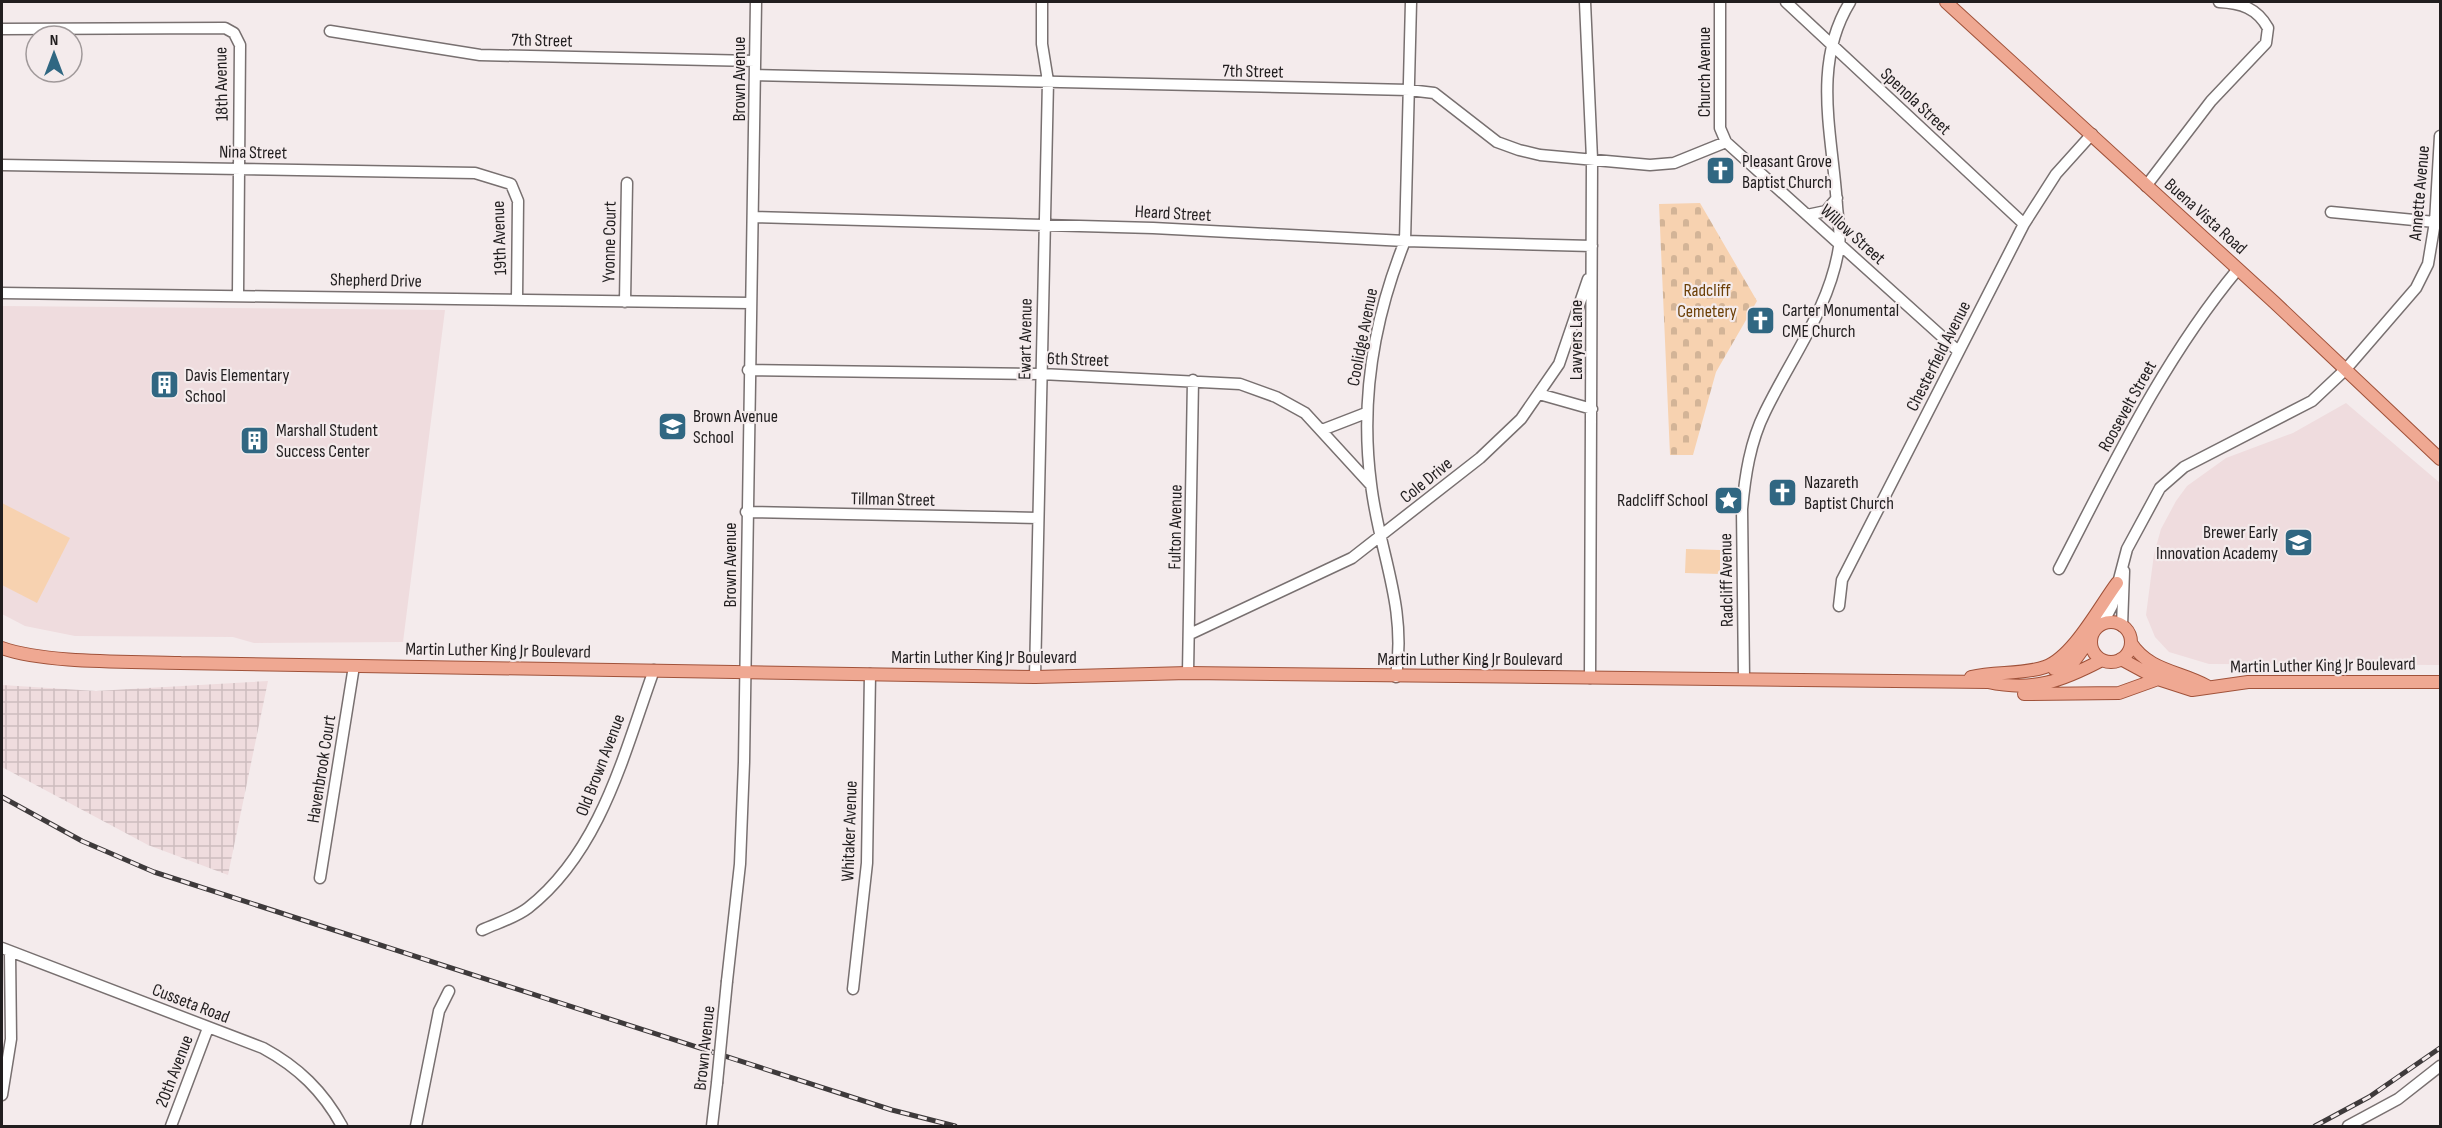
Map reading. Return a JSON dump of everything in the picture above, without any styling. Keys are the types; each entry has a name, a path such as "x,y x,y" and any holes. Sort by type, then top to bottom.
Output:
{"main road":[{"name":"Buena Vista Road","path":"1946,2 2238,269 2440,459"},
{"path":"1951,682 1980,675 2045,667 2060,660 2078,639 2117,582"},
{"path":"2110,622 2122,626 2127,630 2131,643 2129,650 2121,659 2108,662 2102,660 2092,651 2093,632 2103,623 2110,622"},
{"name":"Martin Luther King Jr Boulevard","path":"2,648 15,653 82,659 654,670 746,674 1035,677 1188,674 1396,678 1744,678 1988,682 2045,672 2064,665 2075,660 2091,638"},
{"name":"Martin Luther King Jr Boulevard","path":"2131,643 2137,653 2153,666 2207,686"},
{"name":"Martin Luther King Jr Boulevard","path":"2121,659 2158,679 2192,690 2248,681 2440,682"},
{"name":"Martin Luther King Jr Boulevard","path":"1988,682 2010,687 2037,686 2083,670 2102,660"},
{"name":"Martin Luther King Jr Boulevard","path":"1968,682 2001,693 2095,694 2119,693 2158,679"}],"street":[{"name":"Brown Avenue","path":"712,1126 740,864 746,674 748,370 756,2"},
{"name":"Ewart Avenue","path":"1035,677 1048,81 1042,44 1042,2"},
{"name":"Coolidge Avenue","path":"1396,678 1400,649 1397,606 1371,485 1366,412 1380,320 1391,277 1405,241 1411,2"},
{"name":"Lawyers Lane","path":"1585,2 1592,159 1590,678"},
{"name":"Church Avenue","path":"1720,2 1720,128 1726,142"},
{"name":"Spenola Street","path":"1786,2 2024,224"},
{"name":"Radcliff Avenue","path":"1744,678 1742,509 1750,456 1764,412 1825,297 1840,244 1826,97 1831,45 1836,27 1850,2"},
{"path":"2146,186 2211,101 2266,43 2268,28 2262,18 2252,9 2235,2 2219,2"},
{"name":"18th Avenue","path":"2,29 183,30 225,28 234,33 240,45 238,294"},
{"name":"7th Street","path":"330,31 480,55 755,61"},
{"name":"7th Street","path":"756,75 1409,90 1434,93 1497,142 1519,150 1650,165 1674,163 1726,142"},
{"name":"Chesterfield Avenue","path":"1839,606 1842,580 2024,224 2056,174 2092,134"},
{"name":"Annette Avenue","path":"2346,369 2416,288 2428,264 2435,222 2440,136"},
{"name":"Willow Street","path":"1726,142 1958,351"},
{"name":"Nina Street","path":"2,165 475,173 503,181"},
{"name":"19th Avenue","path":"503,181 511,184 518,201 517,299"},
{"name":"Yvonne Court","path":"625,302 627,183"},
{"path":"1807,215 1826,211 1837,198"},
{"path":"2331,213 2435,222"},
{"name":"Heard Street","path":"753,218 1044,224 1405,241 1592,246"},
{"name":"Cole Drive","path":"1190,634 1352,558 1480,458 1521,419 1559,364 1592,263"},
{"name":"Roosevelt Street","path":"2059,569 2151,391 2209,304 2238,269"},
{"name":"Shepherd Drive","path":"2,292 750,303"},
{"path":"2122,626 2124,564 2127,549 2160,489 2184,467 2312,401 2346,369"},
{"name":"6th Street","path":"748,370 1041,374 1240,384 1267,394 1305,413 1371,485"},
{"name":"Fulton Avenue","path":"1188,674 1192,380"},
{"path":"1539,394 1592,409"},
{"path":"1322,430 1366,412"},
{"name":"Tillman Street","path":"746,512 1038,518"},
{"path":"2103,623 2112,606 2124,564"},
{"name":"Havenbrook Court","path":"320,878 354,666"},
{"name":"Old Brown Avenue","path":"482,930 528,908 553,884 580,849 604,805 654,670"},
{"name":"Whitaker Avenue","path":"853,989 867,863 870,674"},
{"path":"2,1095 11,1039 6,950"},
{"name":"Cusseta Road","path":"6,950 263,1048 284,1059 319,1091 342,1126"},
{"path":"416,1126 439,1011 449,991"},
{"name":"20th Avenue","path":"171,1126 208,1028"},
{"path":"2348,1126 2398,1099 2440,1066"}],"shaded area":[{"path":"2,306 445,310 403,642 254,643 233,637 75,636 25,626 2,614"},
{"name":"Brewer Early Innovation Academy","path":"2346,403 2440,483 2440,665 2209,664 2169,652 2155,637 2146,615 2154,554 2161,529 2176,501 2187,486 2226,458 2293,433"},
{"path":"268,681 228,875 148,845 2,767 2,685 96,691"}],"green space":[{"name":"Radcliff Cemetery","path":"1700,203 1757,301 1716,372 1693,455 1670,455 1659,204"},
{"path":"2,503 70,538 37,603 2,585"},
{"path":"1686,549 1720,550 1720,574 1685,573"}],"railway":[{"path":"2,797 82,841 154,872 892,1110 955,1126"},
{"path":"2315,1126 2369,1097 2440,1048"}],"place":[{"name":"Pleasant Grove Baptist Church","path":"1721,171"},
{"name":"Carter Monumental CME Church","path":"1761,320"},
{"name":"Davis Elementary School","path":"164,385"},
{"name":"Brown Avenue School","path":"672,426"},
{"name":"Marshall Student Success Center","path":"255,440"},
{"name":"Nazareth Baptist Church","path":"1783,492"},
{"name":"Radcliff School","path":"1729,500"},
{"name":"Brewer Early Innovation Academy","path":"2299,542"}]}
